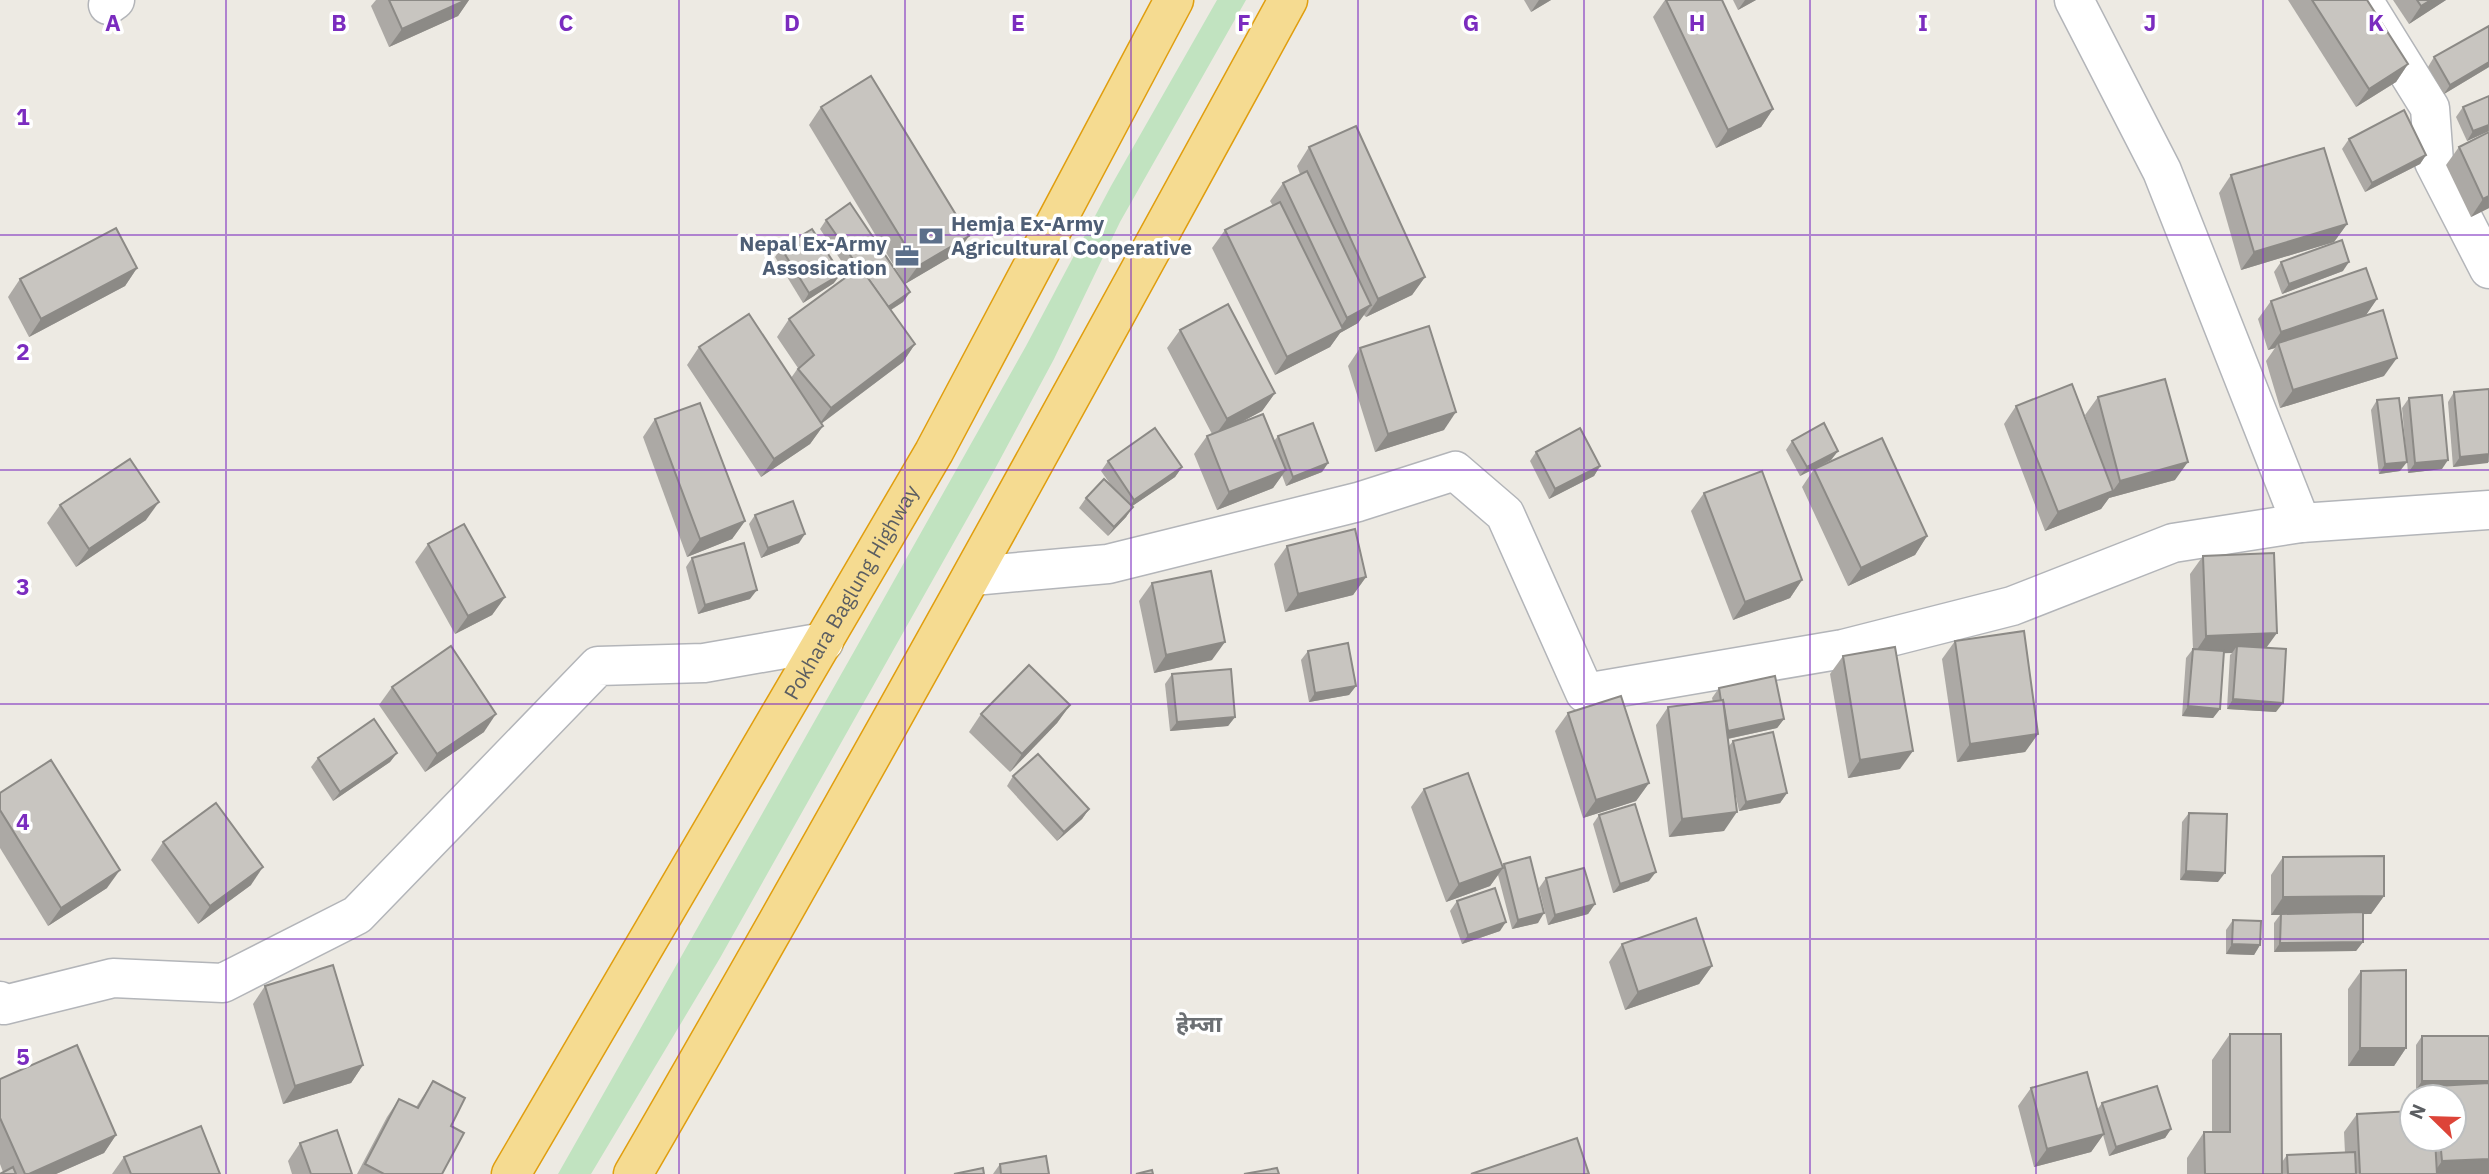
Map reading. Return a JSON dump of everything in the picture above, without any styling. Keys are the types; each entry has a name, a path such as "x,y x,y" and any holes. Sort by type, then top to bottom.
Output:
{"highway":[{"name":"Pokhara Baglung Highway","path":"511,1174 934,452 1174,0"},
{"path":"633,1174 972,576 1288,0"}],"street":[{"path":"2074,0 2162,171 2301,523"},
{"path":"2363,0 2430,108 2434,162 2489,269"},
{"path":"972,576 1108,564 1358,502 1455,471 1505,514 1585,693 1843,649 2012,606 2173,543 2301,523 2487,501"},
{"path":"1,1004 113,978 223,983 357,915 598,666 704,663 824,642"}],"green space":[{"path":"1217,0 1246,0 1120,222 1054,359 989,480 720,958 591,1174 558,1174 1026,346 1111,186"}],"building":[{"path":"389,0 466,0 402,29"},
{"path":"1666,0 1722,0 1773,109 1728,130"},
{"path":"2312,0 2367,0 2408,64 2369,89"},
{"path":"2417,0 2431,0 2421,6"},
{"path":"2489,26 2489,62 2450,85 2434,57"},
{"path":"871,76 969,236 918,266 821,107"},
{"path":"2489,96 2489,125 2473,131 2463,107"},
{"path":"2404,110 2426,155 2372,183 2349,139"},
{"path":"1356,126 1425,277 1378,299 1309,147"},
{"path":"2489,132 2489,196 2483,199 2459,147"},
{"path":"2324,148 2347,224 2254,252 2231,175"},
{"path":"1307,171 1371,305 1347,318 1283,183"},
{"path":"1280,202 1343,329 1287,357 1225,230"},
{"path":"850,203 910,292 888,307 826,220"},
{"path":"116,228 137,268 41,319 20,279"},
{"path":"812,229 841,274 809,293 781,248"},
{"path":"2342,240 2349,262 2289,284 2281,262"},
{"path":"860,267 915,344 831,408 798,369 814,355 789,319"},
{"path":"2366,268 2377,299 2281,332 2271,301"},
{"path":"1228,304 1275,393 1227,419 1180,330"},
{"path":"2383,310 2397,358 2293,390 2278,343"},
{"path":"749,314 823,426 774,459 699,347"},
{"path":"1429,326 1456,412 1388,434 1360,348"},
{"path":"2165,379 2188,462 2120,481 2098,397"},
{"path":"2072,384 2113,491 2058,512 2016,406"},
{"path":"2489,389 2489,454 2460,457 2454,392"},
{"path":"2442,395 2448,460 2415,463 2409,398"},
{"path":"2399,398 2407,462 2385,464 2377,400"},
{"path":"700,403 745,521 700,539 655,419"},
{"path":"1263,414 1286,470 1229,492 1207,436"},
{"path":"1313,423 1328,463 1293,477 1278,436"},
{"path":"1824,423 1838,451 1807,467 1792,441"},
{"path":"1155,428 1182,467 1134,500 1108,461"},
{"path":"1580,428 1600,466 1555,489 1536,452"},
{"path":"1882,438 1927,536 1861,568 1814,469"},
{"path":"130,459 159,502 89,549 60,505"},
{"path":"1762,471 1802,580 1745,602 1704,493"},
{"path":"1104,479 1133,507 1114,527 1086,498"},
{"path":"793,501 805,534 768,548 755,515"},
{"path":"464,524 505,597 468,616 428,544"},
{"path":"1355,529 1366,577 1298,594 1287,546"},
{"path":"744,543 757,590 705,605 692,558"},
{"path":"2274,553 2277,633 2206,636 2203,556"},
{"path":"1211,571 1225,642 1166,655 1152,583"},
{"path":"2024,631 2038,734 1970,744 1955,641"},
{"path":"1348,643 1356,686 1315,693 1308,651"},
{"path":"451,646 496,714 437,754 392,687"},
{"path":"2237,646 2286,649 2283,703 2233,699"},
{"path":"1895,647 1913,751 1860,760 1843,656"},
{"path":"2193,649 2224,651 2220,709 2188,706"},
{"path":"1029,665 1070,705 1022,754 981,714"},
{"path":"1231,669 1235,717 1177,722 1172,674"},
{"path":"1775,676 1784,719 1728,731 1719,688"},
{"path":"1621,696 1649,783 1596,800 1568,713"},
{"path":"1723,700 1737,812 1682,819 1668,707"},
{"path":"374,719 397,753 340,792 318,758"},
{"path":"1773,732 1787,793 1746,802 1733,741"},
{"path":"1038,754 1089,809 1064,832 1013,776"},
{"path":"51,760 120,870 61,908 0,810 0,793"},
{"path":"1468,773 1503,868 1459,884 1424,789"},
{"path":"216,803 263,867 210,906 163,842"},
{"path":"1635,804 1656,872 1620,884 1599,815"},
{"path":"2189,813 2227,814 2225,873 2186,871"},
{"path":"2384,856 2384,896 2283,897 2283,857"},
{"path":"1530,857 1544,913 1518,920 1504,864"},
{"path":"1584,868 1595,904 1555,915 1546,878"},
{"path":"1495,888 1506,922 1468,935 1457,901"},
{"path":"2363,912 2363,942 2280,943 2281,914"},
{"path":"1696,918 1712,966 1638,992 1622,944"},
{"path":"2233,920 2261,921 2260,945 2232,944"},
{"path":"333,965 363,1065 295,1086 265,986"},
{"path":"2406,970 2406,1048 2360,1048 2361,971"},
{"path":"2230,1034 2281,1034 2282,1174 2205,1174 2204,1132 2230,1132"},
{"path":"2422,1036 2489,1036 2489,1081 2422,1081"},
{"path":"77,1045 116,1135 25,1174 0,1118 0,1079"},
{"path":"2087,1072 2104,1134 2047,1149 2031,1088"},
{"path":"433,1081 465,1098 451,1126 464,1133 442,1174 384,1174 365,1164 399,1099 418,1108"},
{"path":"2489,1083 2489,1159 2442,1161 2441,1153 2468,1153 2468,1084"},
{"path":"2157,1086 2171,1129 2116,1147 2102,1103"},
{"path":"2398,1112 2398,1153 2436,1153 2437,1174 2360,1174 2357,1114"},
{"path":"201,1126 220,1174 131,1174 124,1157"},
{"path":"337,1130 352,1174 311,1174 300,1143"},
{"path":"1577,1138 1589,1174 1471,1174"},
{"path":"2355,1152 2356,1174 2288,1174 2287,1155"},
{"path":"1046,1156 1049,1174 1001,1174 1000,1164"},
{"path":"13,1167 16,1174 0,1174"},
{"path":"983,1168 984,1174 954,1174"},
{"path":"1277,1168 1279,1174 1244,1174"},
{"path":"1152,1170 1153,1174 1136,1174"}],"place":[{"name":"Hemja Ex-Army Agricultural Cooperative","path":"931,236"},
{"name":"Nepal Ex-Army Assosication","path":"907,256"}],"district":[{"name":"हेम्जा","path":"1199,1024"}]}
